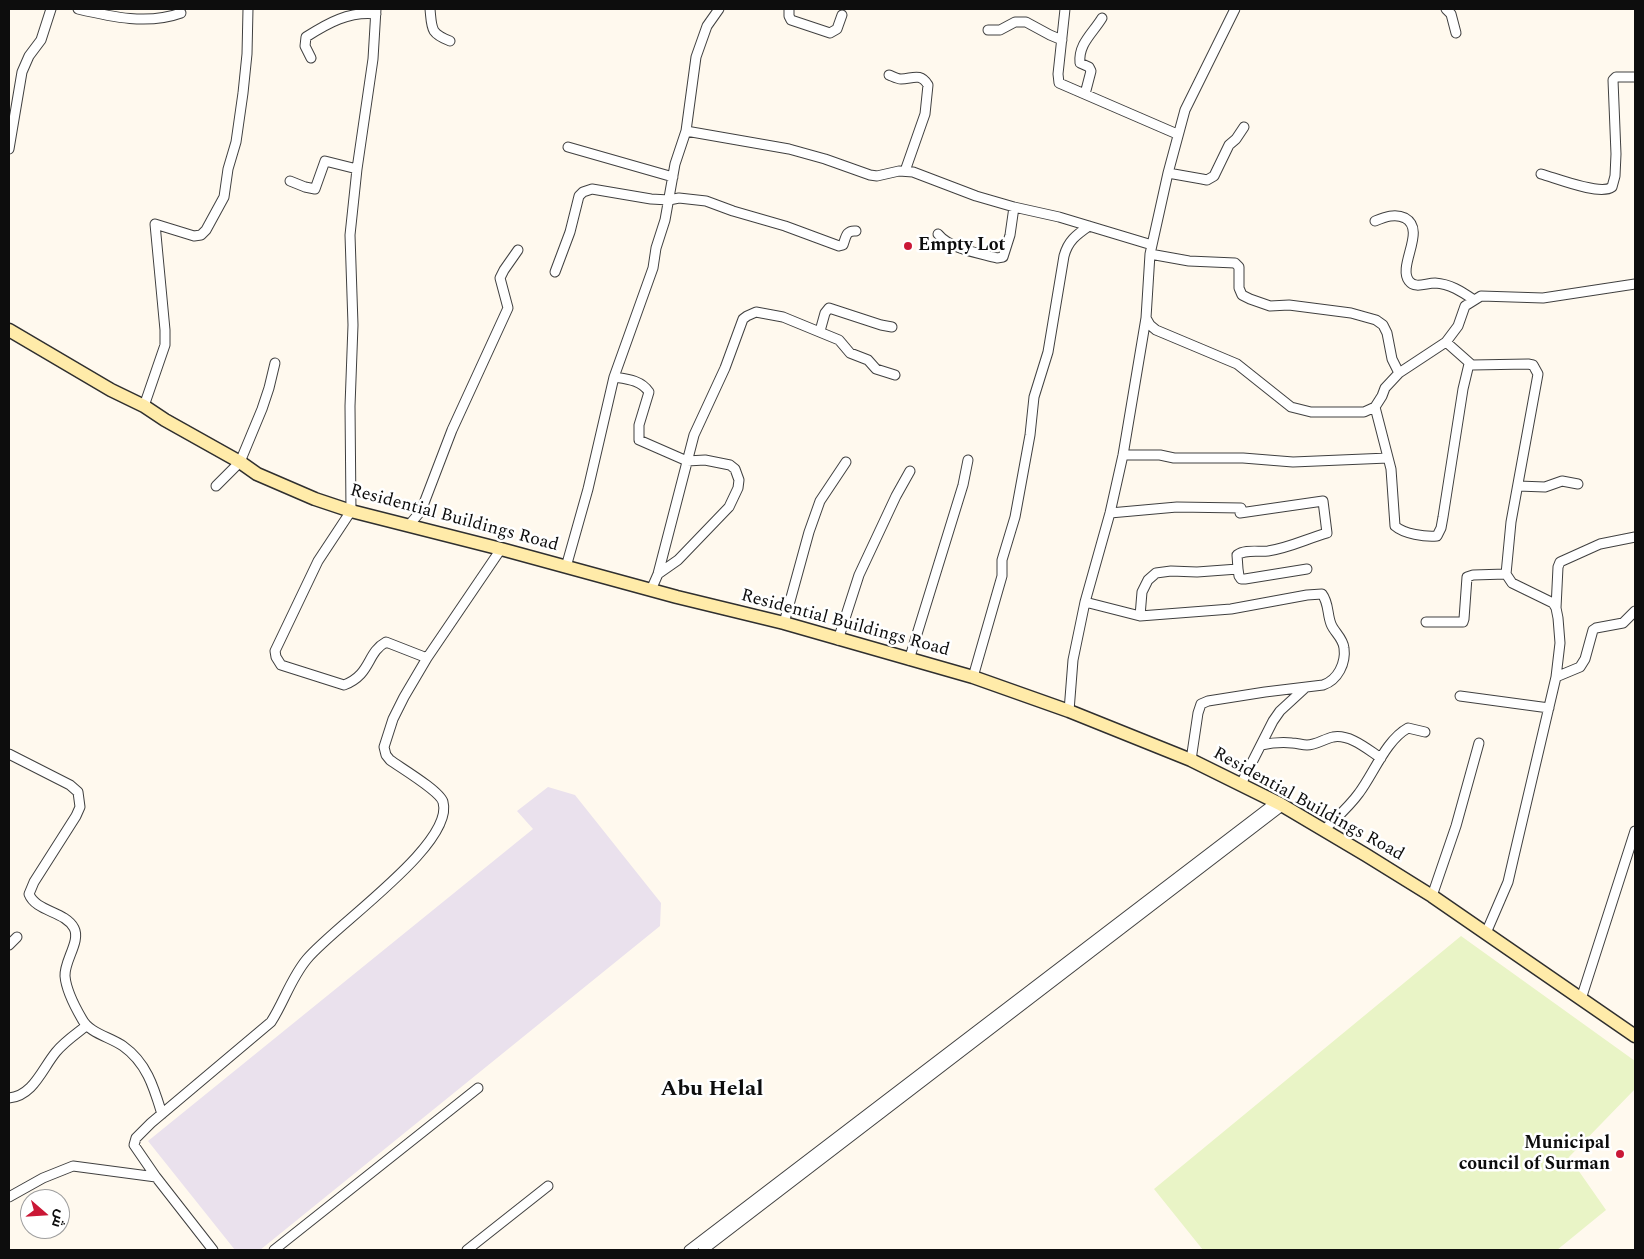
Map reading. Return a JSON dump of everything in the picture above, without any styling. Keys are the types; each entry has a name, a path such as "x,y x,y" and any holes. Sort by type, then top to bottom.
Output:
{"main road":[{"name":"Residential Buildings Road","path":"9,330 111,390 144,406 165,420 240,462 257,474 315,499 351,511 784,623 838,640 973,677 1069,711 1191,760 1279,804 1432,896 1635,1036"}],"street":[{"path":"9,149 22,72 29,56 41,40 51,9"},
{"path":"78,9 124,18 152,20 167,18 181,13"},
{"path":"144,406 164,344 165,330 155,224 194,236 200,235 206,230 224,197 228,169 236,142 243,92 247,54 248,9"},
{"path":"430,9 432,29 436,36 450,41"},
{"path":"566,567 588,489 614,377 653,268 673,177 686,131 696,57 706,26 719,9"},
{"path":"789,9 788,16 791,20 830,33 837,29 842,15"},
{"path":"1065,9 1058,74 1059,83 1177,134"},
{"path":"1069,711 1074,660 1085,602 1110,513 1123,455 1146,318 1151,249 1177,134 1185,110 1235,9"},
{"path":"1446,9 1451,14 1456,33"},
{"path":"310,58 305,46 306,37 338,18 362,12 376,12 373,58 350,234 352,325 350,406 351,511 318,561 275,651 276,657 281,665 344,685 355,681 363,673 378,646 386,642 427,658"},
{"path":"1085,94 1091,71 1089,67 1080,63 1079,59 1084,42 1102,18"},
{"path":"988,30 1000,30 1015,22 1026,22 1062,40"},
{"path":"889,75 901,79 918,77 925,80 928,85 925,114 905,171"},
{"path":"1541,174 1596,190 1606,190 1612,187 1615,176 1616,154 1613,80 1616,77 1635,77"},
{"path":"1168,173 1202,180 1207,180 1214,176 1229,145 1236,139 1244,127"},
{"path":"686,131 789,149 870,175 912,172 976,196 1089,226 1189,261 1235,263 1239,267 1242,295 1268,305 1289,305 1351,313 1376,320 1383,325 1387,333 1392,359 1398,373"},
{"path":"568,147 673,177"},
{"path":"290,181 315,189 325,161 357,169"},
{"path":"555,272 570,232 580,196 583,192 592,189 651,200 679,198 706,201 785,226 838,246 843,245 849,231 856,231"},
{"path":"938,234 944,241 952,245 1003,258 1014,207"},
{"path":"1375,221 1395,215 1402,216 1411,225 1413,237 1406,270 1410,283 1415,285 1434,283 1456,288 1474,300"},
{"path":"973,677 1002,576 1002,560 1015,517 1030,435 1034,397 1048,352 1064,256 1070,241 1089,226"},
{"path":"409,525 421,511 452,430 508,308 500,278 518,250"},
{"path":"1146,318 1156,330 1237,364 1291,407 1311,412 1364,412 1375,407 1385,388 1398,373 1446,342 1458,326 1465,306 1481,296 1543,298 1635,284"},
{"path":"820,331 827,309 832,308 892,327"},
{"path":"651,590 658,574 694,436 725,368 743,319 756,312 783,317 839,340 850,352 868,360 876,369 895,375"},
{"path":"1446,342 1469,364 1528,364 1533,365 1537,369 1538,379 1531,409 1512,522 1506,574 1512,583 1548,599 1556,608"},
{"path":"216,486 240,462 262,409 275,363"},
{"path":"1375,407 1392,481 1395,526 1408,532 1426,536 1437,536 1441,528 1463,389 1469,364"},
{"path":"614,377 636,381 645,385 649,392 639,425 639,440 686,461 705,460 733,467 738,476 738,488 733,500 678,560 658,574"},
{"path":"1123,455 1160,455 1174,458 1243,458 1293,462 1388,458"},
{"path":"910,660 964,485 968,460"},
{"path":"784,623 809,532 820,501 846,462"},
{"path":"838,640 859,575 910,470"},
{"path":"1518,486 1545,487 1562,481 1578,484"},
{"path":"1110,513 1197,507 1241,508 1240,513 1323,501 1327,532 1289,547 1267,551 1242,552 1237,556 1241,579 1306,569"},
{"path":"1486,933 1508,882 1556,677 1560,643 1556,608 1558,567 1560,562 1600,544 1635,537"},
{"path":"213,1250 156,1177 134,1145 136,1138 271,1022 297,972 306,960 318,947 413,863 440,827 444,810 444,802 441,797 390,760 386,755 384,747 393,719 427,658 501,549"},
{"path":"1140,616 1142,592 1148,580 1156,573 1238,569"},
{"path":"1426,622 1463,622 1467,577 1473,575 1506,574"},
{"path":"1085,602 1140,616 1231,609 1307,594 1322,594 1329,608 1332,625 1344,648 1338,676 1331,683 1208,701 1201,704 1191,760"},
{"path":"1556,677 1580,667 1585,659 1593,630 1623,623 1635,611"},
{"path":"1241,784 1273,720 1305,688"},
{"path":"1460,696 1549,708"},
{"path":"1324,830 1345,811 1381,758 1404,730 1408,728 1426,732"},
{"path":"1261,745 1291,743 1308,746 1342,736 1381,758"},
{"path":"1432,896 1456,826 1479,743"},
{"path":"9,754 78,792 80,807 76,816 34,882 29,894 36,903 67,921 74,928 76,938 65,975 79,1014 86,1026 122,1046 140,1062 152,1082 162,1114"},
{"path":"689,1250 1279,804"},
{"path":"703,1250 1279,804"},
{"path":"1581,999 1635,831"},
{"path":"9,945 17,937"},
{"path":"9,1098 26,1092 56,1052 86,1026"},
{"path":"274,1250 478,1088"},
{"path":"9,1197 43,1178 73,1166 156,1177"},
{"path":"467,1250 548,1186"}],"shaded area":[{"path":"548,787 575,795 661,903 660,926 260,1250 235,1250 148,1141 533,829 517,811"}],"green space":[{"path":"1461,936 1635,1061 1635,1089 1569,1157 1606,1210 1557,1250 1203,1250 1154,1189"}],"place":[{"name":"Empty Lot","path":"908,246"},
{"name":"Municipal council of Surman","path":"1620,1154"}],"district":[{"name":"Abu Helal","path":"712,1091"}]}
